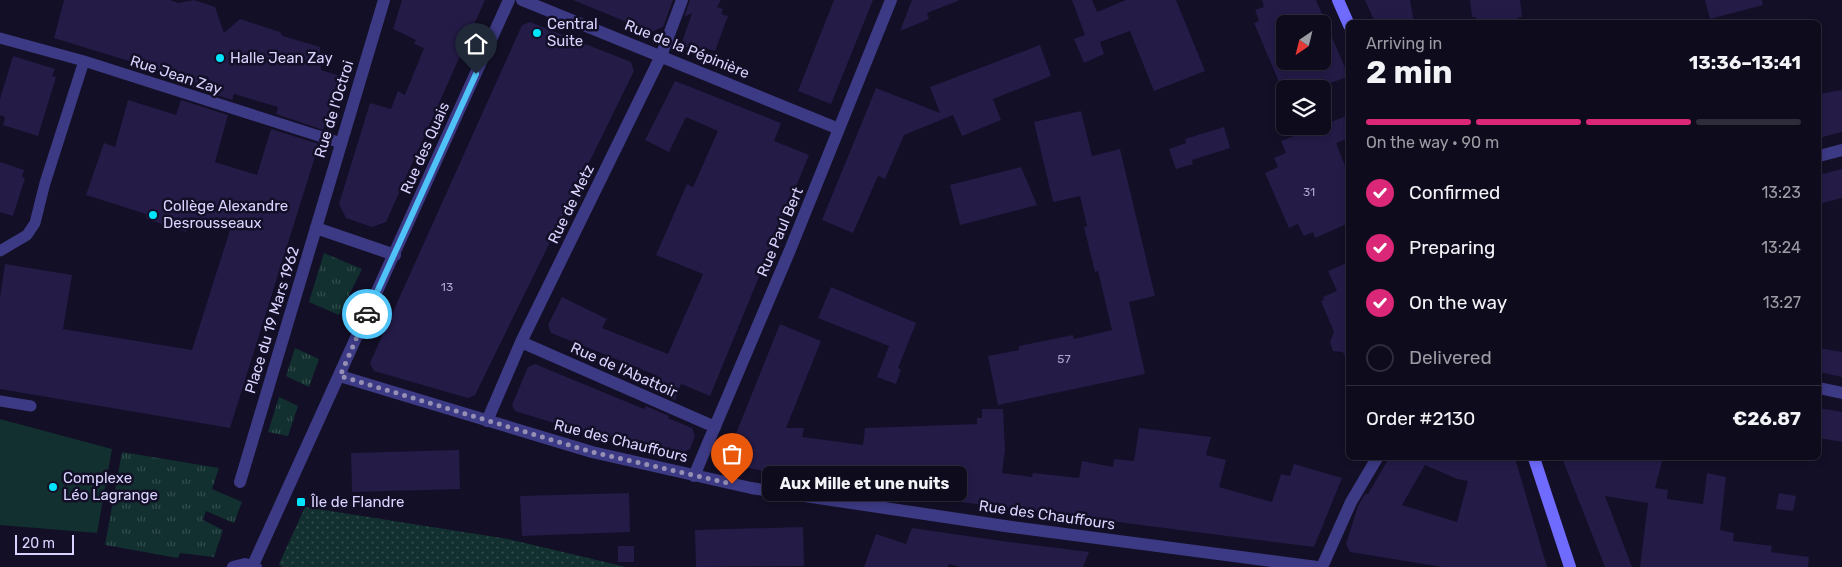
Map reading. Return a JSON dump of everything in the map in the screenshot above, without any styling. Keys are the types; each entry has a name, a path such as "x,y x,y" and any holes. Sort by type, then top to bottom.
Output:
{"main road":[{"path":"1338,0 1347,20"},
{"path":"1535,460 1570,567"}],"street":[{"name":"Rue de l'Octroi","path":"316,228 384,0"},
{"name":"Rue des Quais","path":"395,255 509,0"},
{"name":"Rue de la Pépinière","path":"522,0 839,129"},
{"name":"Rue de Metz","path":"487,421 521,342 661,56 682,0"},
{"name":"Rue Paul Bert","path":"694,476 891,0"},
{"path":"1821,155 1842,150"},
{"path":"234,567 241,564 254,566 395,255 316,228"},
{"name":"Place du 19 Mars 1962","path":"240,482 316,228"},
{"name":"Rue de l'Abattoir","path":"521,342 715,427"},
{"name":"Rue des Chauffours","path":"340,376 592,452 694,476 775,492 883,509 1317,567"},
{"path":"1821,388 1842,393"},
{"path":"1322,567 1351,502 1376,460"}],"lane":[{"name":"Rue Jean Zay","path":"0,38 84,61 341,143"},
{"path":"0,251 27,235 35,223 45,183 84,61"},
{"path":"0,401 31,406"}],"green space":[{"path":"324,253 362,269 339,315 309,302"},
{"path":"295,348 319,359 309,387 286,376"},
{"path":"279,397 298,406 288,436 268,432"},
{"name":"Complexe Léo Lagrange","path":"0,419 112,449 97,533 0,525"},
{"path":"122,452 219,468 212,489 242,502 234,523 206,511 203,520 223,530 214,557 180,553 178,558 105,545"},
{"path":"305,507 508,539 626,567 282,567 279,564"}],"building":[{"name":"Halle Jean Zay","path":"64,0 170,0 178,3 194,0 215,7 224,33 240,19 280,32 283,36 320,47 321,70 340,76 323,130 276,114 278,107 234,94 232,100 185,85 187,79 54,38"},
{"path":"402,0 485,0 386,222 372,227 346,218 339,204 370,103 391,109 398,91 405,95 424,48 414,44 416,40 393,29"},
{"path":"573,0 673,0 663,27 651,32"},
{"path":"690,0 721,0 717,7 723,9 721,14 728,16 715,51 705,48 702,53 681,45 692,13 684,17"},
{"path":"834,0 873,0 831,104 798,91"},
{"path":"912,0 958,1 927,13 929,19 900,31"},
{"path":"1072,0 1092,0 1097,12 1126,0 1176,0 1205,71 1154,91 1130,31 1100,42 1104,54 1084,63 1074,39 1085,35"},
{"path":"1262,0 1316,0 1322,15 1276,15 1276,70 1331,70 1331,35 1346,70 1346,78 1331,82 1331,80 1278,80 1254,23 1259,21 1255,10 1264,7"},
{"path":"1365,0 1410,0 1414,20 1374,20"},
{"path":"1470,0 1520,0 1522,17 1517,18 1518,20 1477,20 1476,17 1472,17"},
{"path":"1705,0 1762,0 1763,5 1710,19"},
{"path":"530,22 631,62 634,71 475,395 468,398 374,371 370,363 522,25"},
{"path":"1040,45 1051,76 993,99 1001,120 962,136 953,115 904,135 885,179 878,176 853,233 822,220 876,88 940,113 930,87"},
{"path":"13,56 55,69 52,76 56,77 38,136 3,125 5,117 0,115 0,99"},
{"path":"675,81 781,123 774,141 809,155 710,396 681,384 675,400 652,390 658,376 551,333 548,325 562,297 607,319 602,328 668,354 703,274 656,255 687,184 693,187 718,131 686,117 669,152 645,140"},
{"path":"1842,90 1842,132 1821,137 1821,94"},
{"path":"128,100 176,115 181,100 228,115 215,162 257,175 271,129 319,144 230,428 0,389 0,298 5,264 72,275 63,329 192,350 230,230 191,218 186,232 147,219 146,214 86,195 104,143 115,147"},
{"path":"1081,111 1092,156 1120,149 1155,296 1129,302 1145,374 998,405 988,356 1019,350 1019,346 1073,335 1074,339 1112,330 1098,271 1095,272 1084,227 1087,226 1080,196 1053,202 1034,122"},
{"path":"1346,116 1346,139 1336,143 1346,168 1346,224 1315,238 1313,232 1304,236 1298,224 1289,228 1265,173 1278,167 1274,158 1286,153 1281,141 1297,135 1331,135 1331,122"},
{"path":"1224,127 1230,148 1192,160 1193,164 1176,169 1169,149 1186,143 1185,139"},
{"path":"0,162 24,170 22,177 25,178 13,216 0,212"},
{"path":"1021,167 1037,205 960,225 950,185"},
{"path":"1842,169 1842,198 1821,203 1821,174"},
{"path":"1346,263 1346,359 1343,352 1333,351 1330,342 1334,332 1321,301 1324,300 1323,297 1337,291 1328,271"},
{"path":"831,287 916,323 898,368 901,370 896,384 877,377 889,346 818,318"},
{"path":"780,324 821,341 786,428 804,428 802,437 863,445 865,428 977,424 977,418 982,418 982,409 1003,409 1005,450 1002,473 1032,477 1033,473 1079,478 1082,461 1113,467 1114,459 1134,461 1139,428 1211,437 1206,455 1226,460 1219,487 1272,502 1281,474 1290,476 1294,464 1342,478 1314,547 960,502 777,474 730,464 727,456"},
{"path":"1821,348 1842,352 1842,377 1821,372"},
{"path":"535,364 644,409 646,406 692,428 695,436 690,449 683,453 570,428 515,411 512,405 528,367"},
{"path":"1821,408 1842,412 1842,442 1821,438"},
{"path":"459,450 460,489 352,492 351,453"},
{"path":"1388,460 1516,460 1547,567 1442,567 1350,552 1346,544 1358,506 1365,494 1368,494","holes":["1425,465 1457,479 1468,481 1457,522 1402,505"]},
{"path":"1563,460 1662,460 1655,488 1668,490 1667,499 1703,504 1707,473 1726,477 1720,530 1734,533 1733,541 1772,546 1771,552 1809,557 1808,567 1640,567 1648,503 1605,496 1632,567 1605,567"},
{"path":"629,493 630,532 522,536 520,496"},
{"path":"1779,493 1796,496 1793,511 1776,509"},
{"path":"803,527 804,566 696,567 695,530"},
{"path":"912,528 1089,552 1083,567 960,567 949,564 948,567 864,567 876,534 906,544"},
{"path":"618,546 634,546 634,562 618,562"}],"way so far":[{"path":"367,314 340,376 592,452 732,484"}],"place":[{"name":"Central Suite","path":"537,33"},
{"name":"Halle Jean Zay","path":"220,58"},
{"name":"Collège Alexandre Desrousseaux","path":"153,215"},
{"name":"Aux Mille et une nuits","path":"732,484"},
{"name":"Complexe Léo Lagrange","path":"53,487"},
{"name":"Île de Flandre","path":"301,502"}],"route":[{"path":"367,314 476,74"}]}
